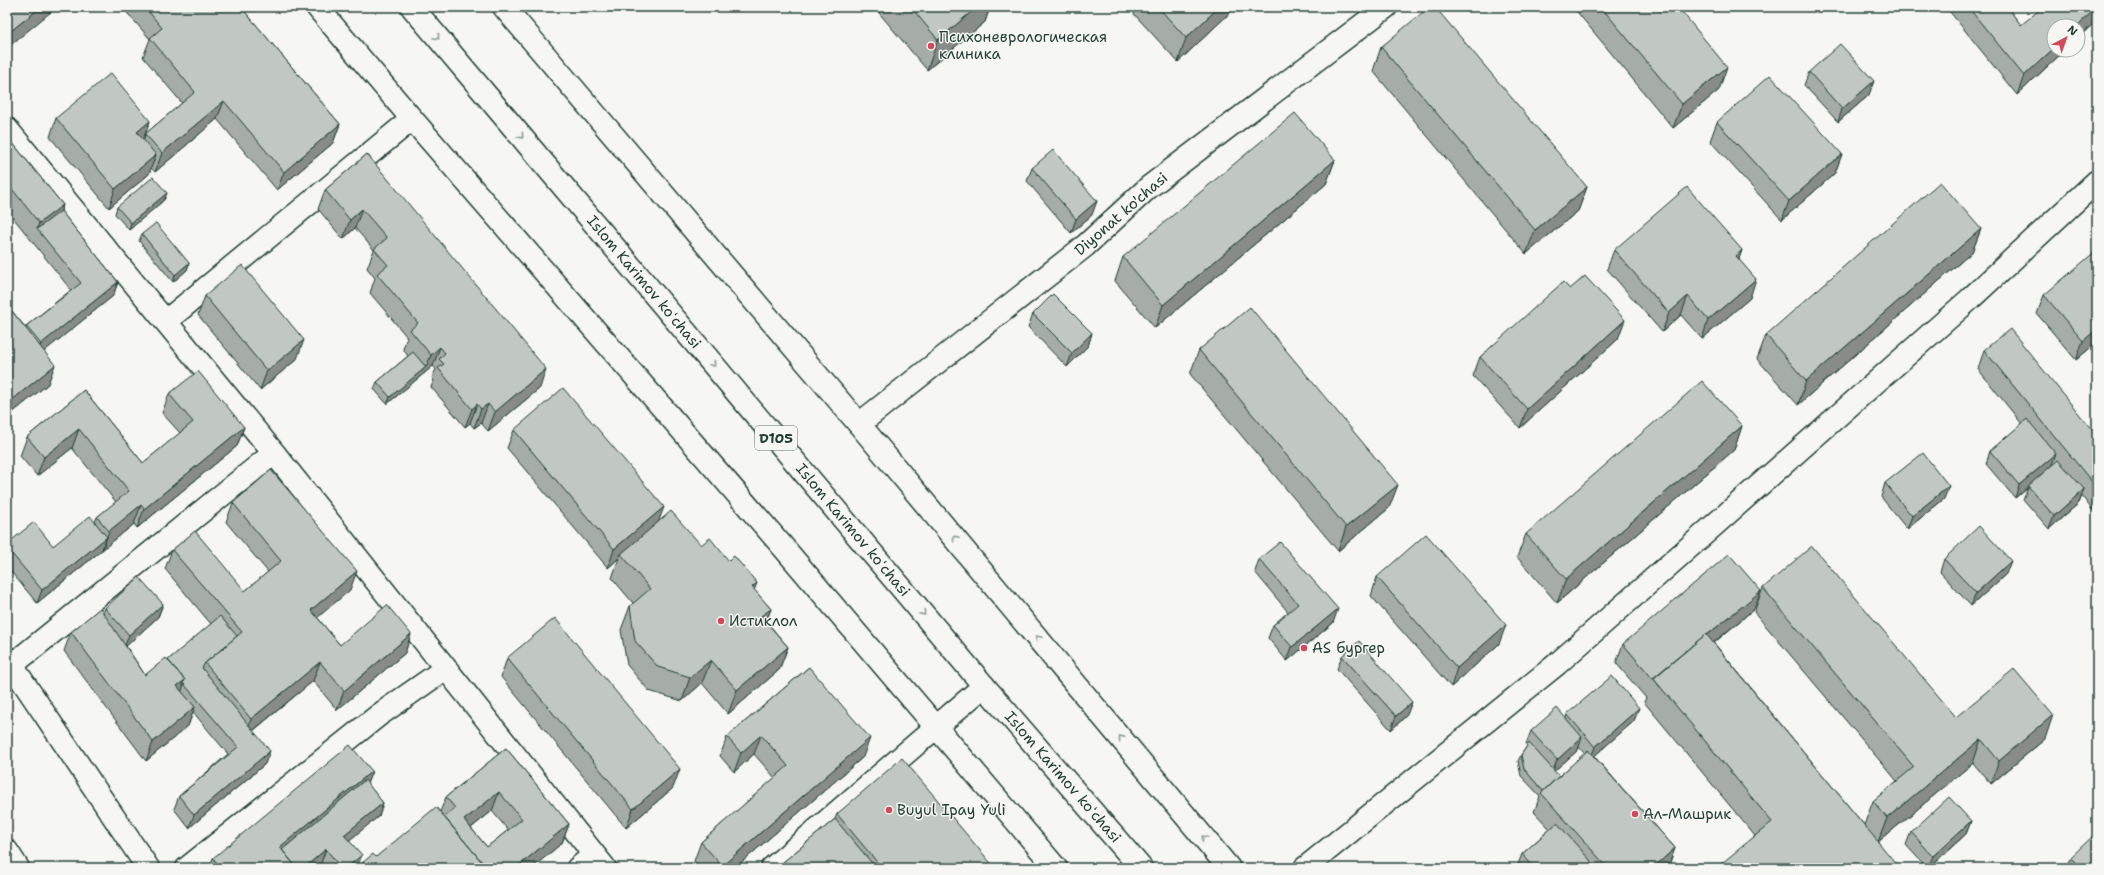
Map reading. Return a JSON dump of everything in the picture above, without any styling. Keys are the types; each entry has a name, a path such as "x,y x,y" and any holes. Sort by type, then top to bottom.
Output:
{"main road":[{"path":"317,7 412,119 784,548 1056,868"},
{"name":"Islom Karimov koʻchasi","path":"412,7 984,686 1141,868"},
{"path":"504,7 859,424 1229,868"},
{"name":"Diyonat ko'chasi","path":"859,424 1085,246 1149,187 1386,7"},
{"path":"166,321 412,119"},
{"path":"7,129 274,453 445,669 592,864"},
{"path":"1306,868 1557,664 1970,299 2097,181"},
{"path":"148,868 10,662 274,453"},
{"path":"187,868 379,715 445,669"},
{"path":"772,868 984,686"},
{"path":"7,851 18,868"}],"building":[{"path":"7,7 41,7 7,34"},
{"path":"145,7 241,7 340,124 284,172 224,101 162,153 145,134 195,92 150,38 162,28"},
{"path":"911,7 977,7 938,40"},
{"path":"1158,7 1219,7 1186,38"},
{"path":"1429,7 1435,7 1587,187 1535,230 1381,47"},
{"path":"1601,7 1678,7 1727,67 1682,104"},
{"path":"1968,7 2007,7 2021,25 2043,7 2097,7 2085,18 2046,18 2046,55 2024,76"},
{"path":"1840,44 1874,81 1842,109 1809,72"},
{"path":"111,73 150,121 137,132 156,155 115,189 56,118"},
{"path":"1770,75 1842,154 1789,201 1717,122"},
{"path":"1295,113 1335,160 1163,305 1123,257"},
{"path":"7,136 63,205 39,223 9,185 7,186"},
{"path":"1053,150 1097,201 1076,219 1032,168"},
{"path":"367,154 546,369 495,412 488,404 481,409 477,404 472,409 438,368 444,364 439,359 445,353 440,347 431,355 410,330 418,323 377,274 388,265 374,249 387,238 362,209 350,220 325,190"},
{"path":"153,177 167,193 131,223 117,207"},
{"path":"1940,182 1981,229 1806,381 1766,335"},
{"path":"1687,187 1742,250 1736,256 1756,279 1708,320 1688,296 1669,313 1614,250"},
{"path":"61,211 118,282 41,344 26,326 81,283 37,229"},
{"path":"156,223 189,263 175,275 142,234"},
{"path":"2097,250 2097,329 2083,341 2044,295"},
{"path":"242,265 304,340 267,371 205,296"},
{"path":"1585,276 1625,320 1527,409 1480,357 1563,282 1570,289"},
{"path":"1053,294 1092,333 1072,353 1033,314"},
{"path":"7,305 55,365 7,404"},
{"path":"1250,307 1398,485 1346,527 1199,350"},
{"path":"2010,329 2097,436 2097,488 1984,350"},
{"path":"413,352 426,367 390,397 377,382"},
{"path":"198,371 244,427 144,509 141,505 109,531 97,517 129,491 79,429 44,457 27,437 84,390 143,463 193,422 169,394"},
{"path":"1702,381 1742,426 1566,579 1526,534"},
{"path":"563,388 664,507 614,549 514,430"},
{"path":"2027,419 2056,454 2019,485 1990,451"},
{"path":"1923,453 1949,486 1912,516 1885,483"},
{"path":"2058,460 2084,489 2054,516 2028,486"},
{"path":"271,470 357,571 311,610 340,645 387,605 411,634 344,691 320,662 251,719 205,663 242,632 172,550 195,531 245,591 281,561 233,503"},
{"path":"7,485 11,491 7,494"},
{"path":"671,511 701,545 710,538 729,561 734,556 757,583 752,587 771,609 761,616 788,647 737,690 711,660 690,677 658,667 635,641 630,606 650,589 621,554"},
{"path":"90,516 107,537 42,590 7,548 7,544 34,522 53,546"},
{"path":"1979,526 2011,561 1976,593 1944,559"},
{"path":"1426,534 1506,625 1457,668 1377,577"},
{"path":"1280,542 1338,609 1292,647 1273,625 1298,604 1259,559"},
{"path":"1812,546 1956,717 2014,669 2053,715 1999,761 1981,739 1887,818 1873,801 1914,767 1763,588"},
{"path":"1729,554 1761,591 1707,635 1706,634 1653,679 1623,644"},
{"path":"139,577 163,604 129,635 105,608"},
{"path":"100,608 145,675 166,658 185,680 177,686 195,707 153,742 71,632"},
{"path":"220,616 237,636 205,663 202,668 270,751 194,815 179,796 238,747 184,684 182,685 185,680 168,660"},
{"path":"555,618 680,769 633,809 507,658"},
{"path":"1706,634 1898,866 1896,868 1716,868 1772,822 1653,678"},
{"path":"1359,641 1412,702 1396,716 1342,656"},
{"path":"809,667 870,738 722,866 701,842 788,766 761,735 741,753 727,737"},
{"path":"1612,676 1639,708 1595,747 1567,714"},
{"path":"1557,708 1582,737 1557,760 1531,731"},
{"path":"1529,743 1559,776 1543,791 1524,769 1521,755"},
{"path":"350,745 372,771 280,847 297,868 221,868 213,858"},
{"path":"506,748 569,824 516,868 487,868 444,817 455,808 446,797","holes":["499,792 522,819 487,847 464,820"]},
{"path":"1588,750 1675,848 1653,868 1608,868 1541,793"},
{"path":"902,758 995,868 882,868 837,814"},
{"path":"365,780 383,803 344,835 362,855 346,868 341,868 326,849 304,868 297,868 282,850"},
{"path":"1949,797 1971,821 1933,856 1911,832"},
{"path":"436,807 487,868 356,868 373,854 376,857"},
{"path":"835,819 876,868 776,868"},
{"path":"1557,823 1597,868 1535,868 1522,854"},
{"path":"2097,832 2097,868 2082,868 2071,857"}],"place":[{"name":"Психоневрологическая клиника","path":"931,46"},
{"name":"Истиклол","path":"721,621"},
{"name":"AS бургер","path":"1304,648"},
{"name":"Buyul Ipay Yuli","path":"889,810"},
{"name":"Ал-Машрик","path":"1635,814"}]}
